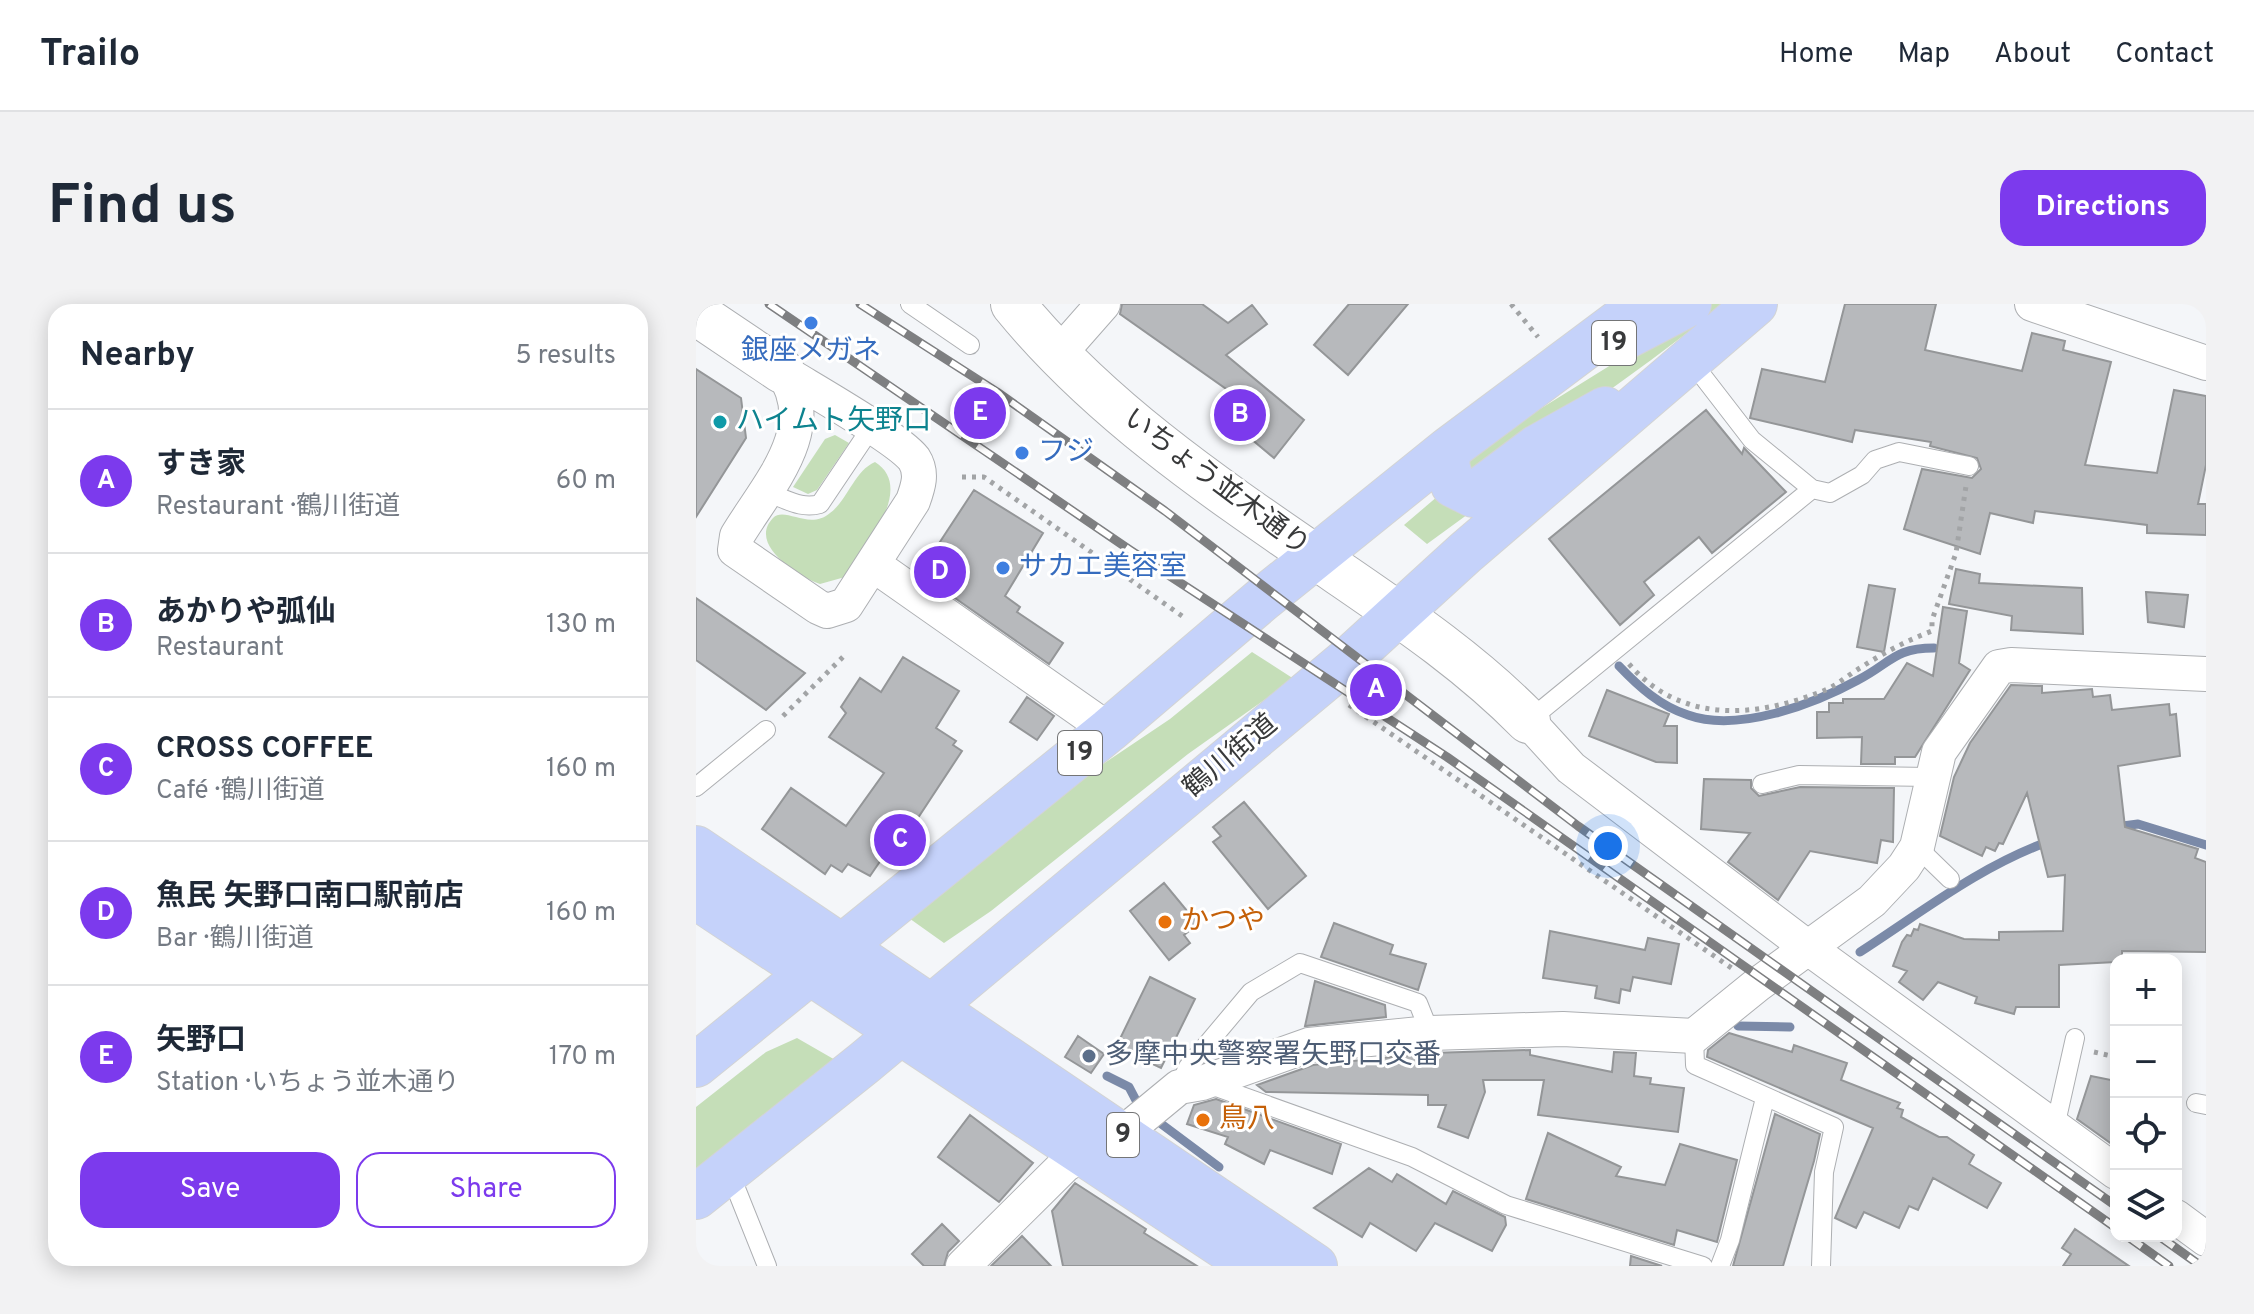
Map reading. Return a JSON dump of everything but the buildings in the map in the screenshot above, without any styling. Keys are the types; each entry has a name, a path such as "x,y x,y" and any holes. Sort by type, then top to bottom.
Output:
{"main road":[{"name":"19","path":"696,1065 1449,449 1643,304"},
{"name":"19","path":"1540,381 1689,304"},
{"name":"鶴川街道","path":"712,1184 916,1019 1398,614 1755,304"},
{"name":"19","path":"1449,449 1447,465 1453,485 1473,495 1537,447 1691,361"},
{"name":"9","path":"696,848 841,944 916,1019 1083,1154 1230,1259"},
{"name":"9","path":"696,897 807,972 916,1019 1160,1105 1315,1266"}],"street":[{"name":"いちょう並木通り","path":"1013,304 1059,354 1146,436 1474,670 1528,721"},
{"path":"1059,354 1103,304"},
{"path":"2032,304 2206,363"},
{"path":"696,313 865,424 914,459 919,470 919,485 913,501 874,565 846,605 827,611 735,550 737,536 795,441 814,424 865,424"},
{"path":"782,371 791,384 799,409 795,441"},
{"path":"874,565 1109,730"},
{"path":"1160,1105 1309,1045 1430,1033 1563,1029 1694,1036 1807,947 1872,901 1904,867 1917,847 1930,777 1939,752 1999,667 2206,674"},
{"path":"1528,721 1571,768 1807,947 2113,1170"},
{"path":"963,1266 1065,1165 1083,1154"},
{"path":"2182,1221 2206,1239"}],"lane":[{"path":"910,304 970,345"},
{"path":"1691,361 1752,440 1812,489 1830,493 1862,475 1875,460 1899,452 1969,466"},
{"path":"764,492 808,508 820,504 865,424"},
{"path":"1528,721 1812,489"},
{"path":"696,787 766,730"},
{"path":"1762,784 1799,775 1930,777"},
{"path":"1917,847 1950,879"},
{"path":"1160,1105 1251,992 1300,963 1418,1003 1430,1033"},
{"path":"1694,1036 1695,1065 1834,1127 1824,1172 1821,1266"},
{"path":"2055,1127 2075,1038"},
{"path":"1720,1266 1730,1240 1765,1098"},
{"path":"1160,1105 1257,1099 1412,1157 1506,1205 1703,1266"},
{"path":"712,1184 767,1266"}],"path":[{"path":"1511,304 1538,337"},
{"path":"1615,648 1635,671 1673,700 1713,712 1768,707 1825,690 1893,648 1932,631 1932,620 1956,553 1969,466"},
{"path":"962,477 984,477 1194,624"},
{"path":"766,730 827,676 845,655"},
{"path":"1338,698 1757,985"}],"green space":[{"path":"1709,304 1724,304 1488,479 1458,469 1532,414"},
{"path":"835,435 849,443 817,490 808,494 793,487 825,439"},
{"path":"875,462 886,473 890,487 888,503 873,536 845,577 820,584 801,575 779,558 767,539 767,528 773,518 784,515 814,520 822,518 836,507 862,472"},
{"path":"1445,490 1475,509 1427,544 1404,525"},
{"path":"1252,652 1294,679 1188,754 991,911 944,943 906,916 1054,797 1170,719"},
{"path":"797,1038 837,1061 696,1169 696,1107 766,1052"}],"waterway":[{"path":"1619,666 1642,688 1668,706 1708,720 1729,720 1752,718 1798,706 1858,680 1901,654 1934,648"},
{"path":"2115,827 2138,824 2206,845"},
{"path":"1860,952 1975,877 2050,841"},
{"path":"1738,1026 1790,1027"},
{"path":"1107,1076 1129,1087 1140,1108"},
{"path":"1152,1117 1219,1167"}],"railway":[{"path":"769,304 1130,550 1447,757 2110,1224"},
{"path":"860,304 997,392 1165,511 1578,826 2110,1202"},
{"path":"2135,1242 2169,1266"},
{"path":"2167,1242 2201,1266"}],"place":[{"name":"銀座メガネ","path":"811,323"},
{"name":"矢野口","path":"980,413"},
{"name":"あかりや弧仙","path":"1240,415"},
{"name":"ハイムト矢野口","path":"720,422"},
{"name":"フジ","path":"1022,453"},
{"name":"サカエ美容室","path":"1003,568"},
{"name":"魚民 矢野口南口駅前店","path":"940,572"},
{"name":"すき家","path":"1376,690"},
{"name":"CROSS COFFEE","path":"900,840"},
{"name":"かつや","path":"1165,922"},
{"name":"多摩中央警察署矢野口交番","path":"1089,1056"},
{"name":"鳥八","path":"1203,1120"}]}
